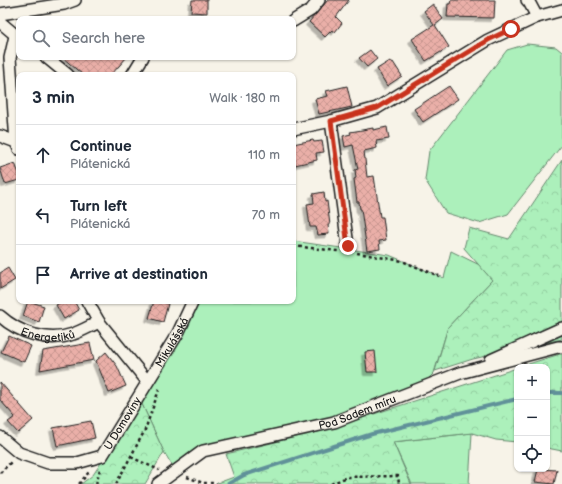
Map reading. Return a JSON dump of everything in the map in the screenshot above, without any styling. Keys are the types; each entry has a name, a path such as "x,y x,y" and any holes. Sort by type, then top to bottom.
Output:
{"street":[{"path":"0,14 64,4 75,0"},
{"path":"296,20 311,10 318,0"},
{"path":"527,0 537,17"},
{"path":"296,128 331,121 377,108 488,40 537,17 562,10"},
{"path":"0,22 16,36"},
{"path":"16,40 10,58 16,124"},
{"path":"50,60 64,72"},
{"path":"135,72 141,60"},
{"path":"331,121 348,250"},
{"path":"0,136 16,145"},
{"path":"89,304 99,322 147,382"},
{"name":"Mikulášská","path":"147,382 178,333 192,304"},
{"name":"Energetiků","path":"0,316 18,329 36,336 54,337 72,334 99,322"},
{"path":"460,374 562,328"},
{"name":"Pod Sadem míru","path":"158,484 204,451 334,422 460,374 558,347 562,348"},
{"name":"U Domoviny","path":"0,436 20,453 48,463 77,464 102,456 147,382"}],"path":[{"path":"296,246 348,250 402,261 439,276"},
{"path":"116,484 145,430 162,381"},
{"path":"0,473 20,453"},
{"path":"131,457 170,475 188,477 203,483 217,484"},
{"path":"331,484 347,477 398,476 400,484"}],"green space":[{"path":"527,44 556,47 562,52 562,145 508,214 479,223 446,213 425,180 429,151 507,50"},
{"path":"562,160 562,339 473,359 435,371 448,327 492,280 464,248 469,228 509,239"},
{"path":"296,241 389,255 444,278 451,251 496,273 492,280 448,327 434,373 425,382 332,419 220,443 175,470 164,452 141,402 193,304 296,304"},
{"path":"562,354 562,451 550,449 550,364 528,364"},
{"path":"514,369 514,442 496,440 472,433 393,442 411,484 215,484 234,477 226,454 321,431"},
{"path":"141,402 164,452 145,484 81,484 93,475"},
{"path":"472,433 469,484 411,484 393,442"}],"building":[{"path":"192,0 207,0 207,13 191,12"},
{"path":"328,0 349,0 336,17 342,23 335,32 332,30 325,37 309,22"},
{"path":"451,0 495,0 494,18 447,17 448,4 450,4"},
{"path":"433,4 443,19 435,25 449,47 426,61 412,39 434,25 424,11"},
{"path":"370,50 377,59 367,67 359,58"},
{"path":"66,60 124,60 114,72 80,72"},
{"path":"390,61 391,63 393,62 402,76 387,86 377,69"},
{"path":"347,86 352,107 319,114 315,99 328,96 326,91"},
{"path":"449,86 458,99 423,122 414,109"},
{"path":"387,127 389,139 376,141 377,148 364,151 367,177 374,176 380,217 383,217 386,240 379,241 380,249 367,251 361,209 359,202 357,202 354,179 356,178 355,170 358,169 353,145 345,147 343,136 351,134 350,132"},
{"path":"313,140 314,142 322,141 324,152 316,153 317,160 296,165 296,143"},
{"path":"15,163 16,181 5,184 0,168"},
{"path":"324,192 325,202 327,201 330,225 328,225 329,234 318,235 316,227 310,227 307,204 314,203 313,194"},
{"path":"8,268 15,280 0,289 0,273"},
{"path":"27,304 38,304 44,306 39,322 23,316"},
{"path":"76,304 79,310 64,319 56,305"},
{"path":"153,304 168,304 163,322 149,318"},
{"path":"9,336 31,346 24,362 1,352"},
{"path":"90,343 94,360 40,370 43,351"},
{"path":"375,351 377,372 367,372 365,352"},
{"path":"106,352 117,366 126,386 109,393 96,361"},
{"path":"0,382 33,420 18,433 8,422 15,417 0,400"},
{"path":"91,421 95,438 57,446 53,428"},
{"path":"550,470 557,470 554,484 535,482 537,472 550,472"}],"waterway":[{"path":"550,393 562,393"},
{"path":"228,484 244,475 372,434 514,400"}],"route":[{"path":"348,246 331,121 377,108 488,40 511,29"}]}
